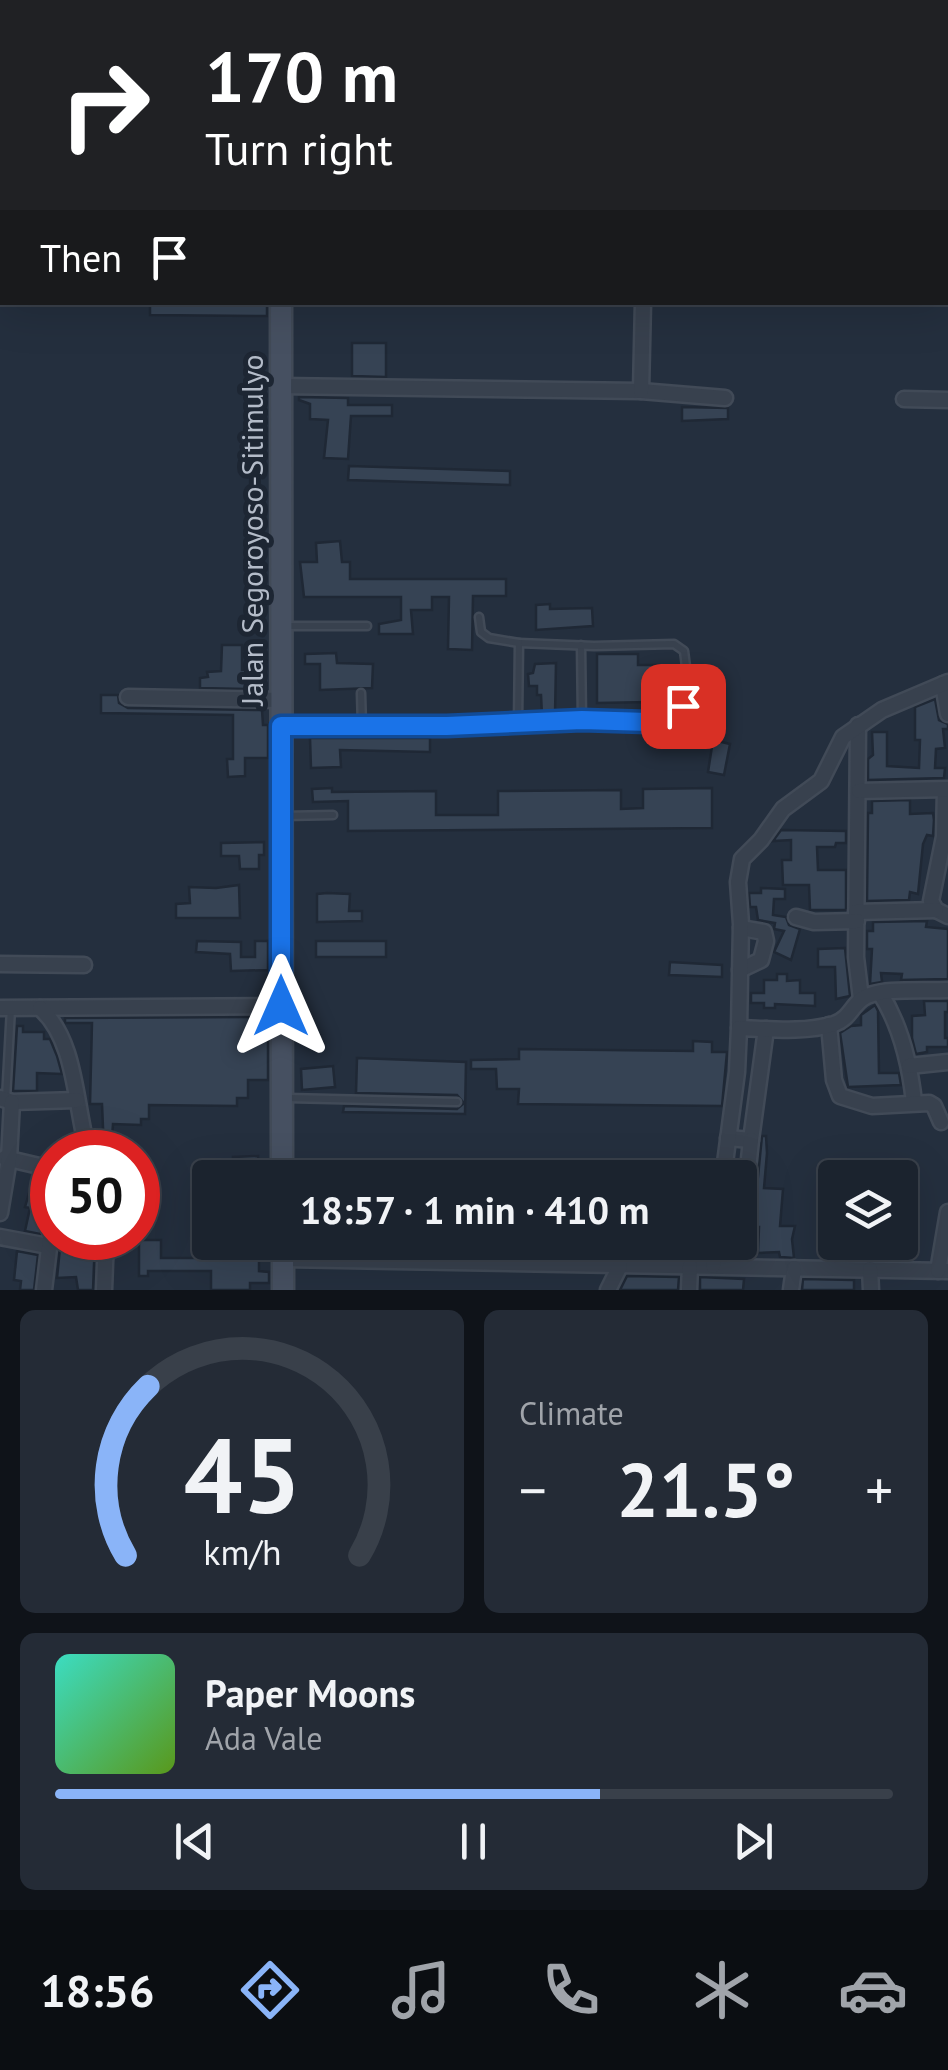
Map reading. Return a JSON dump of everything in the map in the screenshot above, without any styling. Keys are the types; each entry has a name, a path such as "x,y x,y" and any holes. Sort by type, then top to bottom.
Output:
{"main road":[{"name":"Jalan Segoroyoso-Sitimulyo","path":"281,305 282,1160"},
{"path":"283,1260 283,1290"}],"street":[{"path":"642,391 643,305"},
{"path":"281,386 642,391 725,398"},
{"path":"904,399 948,400"},
{"path":"725,1160 739,1028 738,882 742,859 783,809 821,781 843,737 858,726 882,710 945,683 948,714"},
{"path":"128,696 281,700"},
{"path":"739,1028 829,1025 852,1013 861,999 856,957 858,726"},
{"path":"858,791 946,789 945,848 931,901 942,913"},
{"path":"796,917 814,922 856,916 942,913"},
{"path":"740,970 761,960 766,941 764,932 741,928"},
{"path":"0,964 84,965"},
{"path":"861,999 880,993 948,990"},
{"path":"880,993 890,1009 908,1066 914,1102"},
{"path":"5,1008 281,1006"},
{"path":"40,1008 62,1040 83,1130"},
{"path":"829,1025 834,1080 840,1096 872,1106 914,1102 934,1106 941,1122"},
{"path":"750,1160 766,1029"},
{"path":"908,1066 948,1062"},
{"path":"0,1214 6,1100 77,1100"},
{"path":"728,1138 752,1140"},
{"path":"5,1158 30,1164"},
{"path":"485,1260 943,1271 948,1212"},
{"path":"0,1237 30,1243"},
{"path":"44,1290 47,1260"},
{"path":"104,1290 105,1260"},
{"path":"712,1260 712,1266"},
{"path":"608,1290 620,1266"},
{"path":"689,1290 690,1266"},
{"path":"791,1290 794,1268"},
{"path":"870,1269 872,1290"}],"lane":[{"path":"281,726 648,722 670,719 683,706 688,682 684,651 674,644 581,646 519,642 490,638 481,632 478,618"},
{"path":"281,626 367,626"},
{"path":"518,722 519,642"},
{"path":"581,646 582,720"},
{"path":"361,694 362,726"},
{"path":"281,816 333,816"},
{"path":"5,1008 6,1100"},
{"path":"282,1098 458,1102"}],"building":[{"path":"150,305 267,305 267,316 150,315"},
{"path":"352,343 386,343 386,377 352,376"},
{"path":"299,397 348,398 348,405 392,405 392,416 351,416 348,459 324,458 328,420 310,419 310,404"},
{"path":"682,407 728,408 728,419 682,421"},
{"path":"349,466 510,471 510,485 348,480"},
{"path":"340,541 342,562 350,562 350,579 506,579 506,596 473,596 472,650 448,649 449,597 432,597 432,610 411,610 413,634 379,634 379,624 401,620 401,597 304,597 300,562 317,562 316,543"},
{"path":"550,604 550,609 592,608 593,626 536,630 536,605"},
{"path":"222,645 242,645 246,689 200,688 200,678 208,677 207,672 221,671"},
{"path":"336,653 337,663 373,664 372,688 320,690 320,664 305,664 305,654"},
{"path":"597,654 638,654 638,665 659,665 659,673 669,673 668,702 659,702 658,709 648,709 648,702 597,703"},
{"path":"556,663 555,715 542,715 541,695 537,695 537,686 529,686 528,674 533,673 535,664"},
{"path":"101,695 118,695 119,703 128,708 262,710 263,725 268,725 268,758 245,758 245,776 228,777 227,759 233,759 233,715 101,713"},
{"path":"935,699 939,720 948,724 948,729 943,729 945,748 936,749 935,768 945,768 944,778 868,780 872,732 887,732 887,766 919,768 915,707"},
{"path":"310,738 430,738 430,752 340,750 341,767 311,768"},
{"path":"713,740 730,744 724,775 708,772"},
{"path":"332,788 332,792 436,791 436,815 498,815 498,791 621,790 621,809 643,808 643,789 712,788 712,828 348,831 348,801 313,802 312,789"},
{"path":"910,800 910,814 933,813 934,820 933,836 927,835 923,844 918,894 910,892 909,900 867,901 868,813 872,813 872,801"},
{"path":"781,830 846,831 846,843 817,847 818,870 846,870 846,910 810,910 809,885 783,885 782,860 791,860 791,840 773,841"},
{"path":"264,842 259,869 240,869 239,856 221,856 221,843"},
{"path":"239,885 240,918 176,918 176,904 190,903 189,887"},
{"path":"761,888 785,889 785,899 774,899 773,915 786,917 789,925 800,929 791,960 774,952 784,931 774,929 775,923 758,920 756,907 750,907 749,893 761,893"},
{"path":"317,894 350,894 349,911 362,911 362,921 317,922"},
{"path":"927,921 926,927 948,929 948,979 901,980 902,974 881,973 882,982 870,984 872,949 867,949 867,931 873,931 873,922"},
{"path":"197,941 241,942 241,957 255,957 255,941 268,941 268,970 231,971 230,954 196,952"},
{"path":"316,941 386,941 386,957 316,957"},
{"path":"845,948 850,996 836,999 835,967 818,967 818,949"},
{"path":"670,962 722,965 722,977 669,975"},
{"path":"777,974 787,974 787,981 800,980 800,993 815,993 815,1006 775,1004 775,1008 764,1008 764,1003 751,1003 751,993 764,993 764,980 777,980"},
{"path":"924,1001 948,1001 948,1047 927,1047 927,1052 916,1054 912,1016 925,1015"},
{"path":"875,1005 879,1073 899,1073 901,1085 848,1087 840,1033 861,1025 861,1015"},
{"path":"268,1017 268,1080 248,1080 248,1098 237,1098 237,1106 149,1105 149,1119 141,1119 141,1125 113,1124 113,1130 103,1130 102,1104 90,1104 92,1023 65,1023 65,1018"},
{"path":"17,1026 23,1026 23,1032 44,1032 44,1039 50,1039 57,1056 62,1074 37,1073 37,1091 13,1091"},
{"path":"693,1041 712,1042 712,1052 727,1052 722,1106 518,1104 519,1089 497,1089 496,1069 471,1069 471,1060 519,1059 519,1049 693,1051"},
{"path":"357,1058 466,1062 465,1114 343,1112 344,1106 457,1109 464,1103 457,1095 356,1093"},
{"path":"333,1066 335,1087 302,1090 301,1069"},
{"path":"762,1136 766,1136 764,1188 783,1189 780,1226 795,1226 794,1258 780,1257 779,1252 758,1253 757,1187"},
{"path":"258,1156 258,1160 233,1160"},
{"path":"161,1240 161,1258 259,1260 259,1271 269,1272 269,1283 250,1283 250,1290 211,1290 211,1271 148,1271 148,1276 139,1276 139,1260 160,1260"},
{"path":"17,1251 30,1253 30,1260 37,1260 34,1290 20,1290 21,1281 14,1280"},
{"path":"59,1260 94,1260 93,1290 78,1290 76,1277 57,1278"},
{"path":"627,1276 679,1277 678,1290 620,1290"},
{"path":"700,1277 744,1279 743,1290 700,1290"},
{"path":"803,1279 854,1280 854,1290 802,1290"}],"route":[{"path":"281,1006 281,726 648,722 670,719 683,706"}]}
